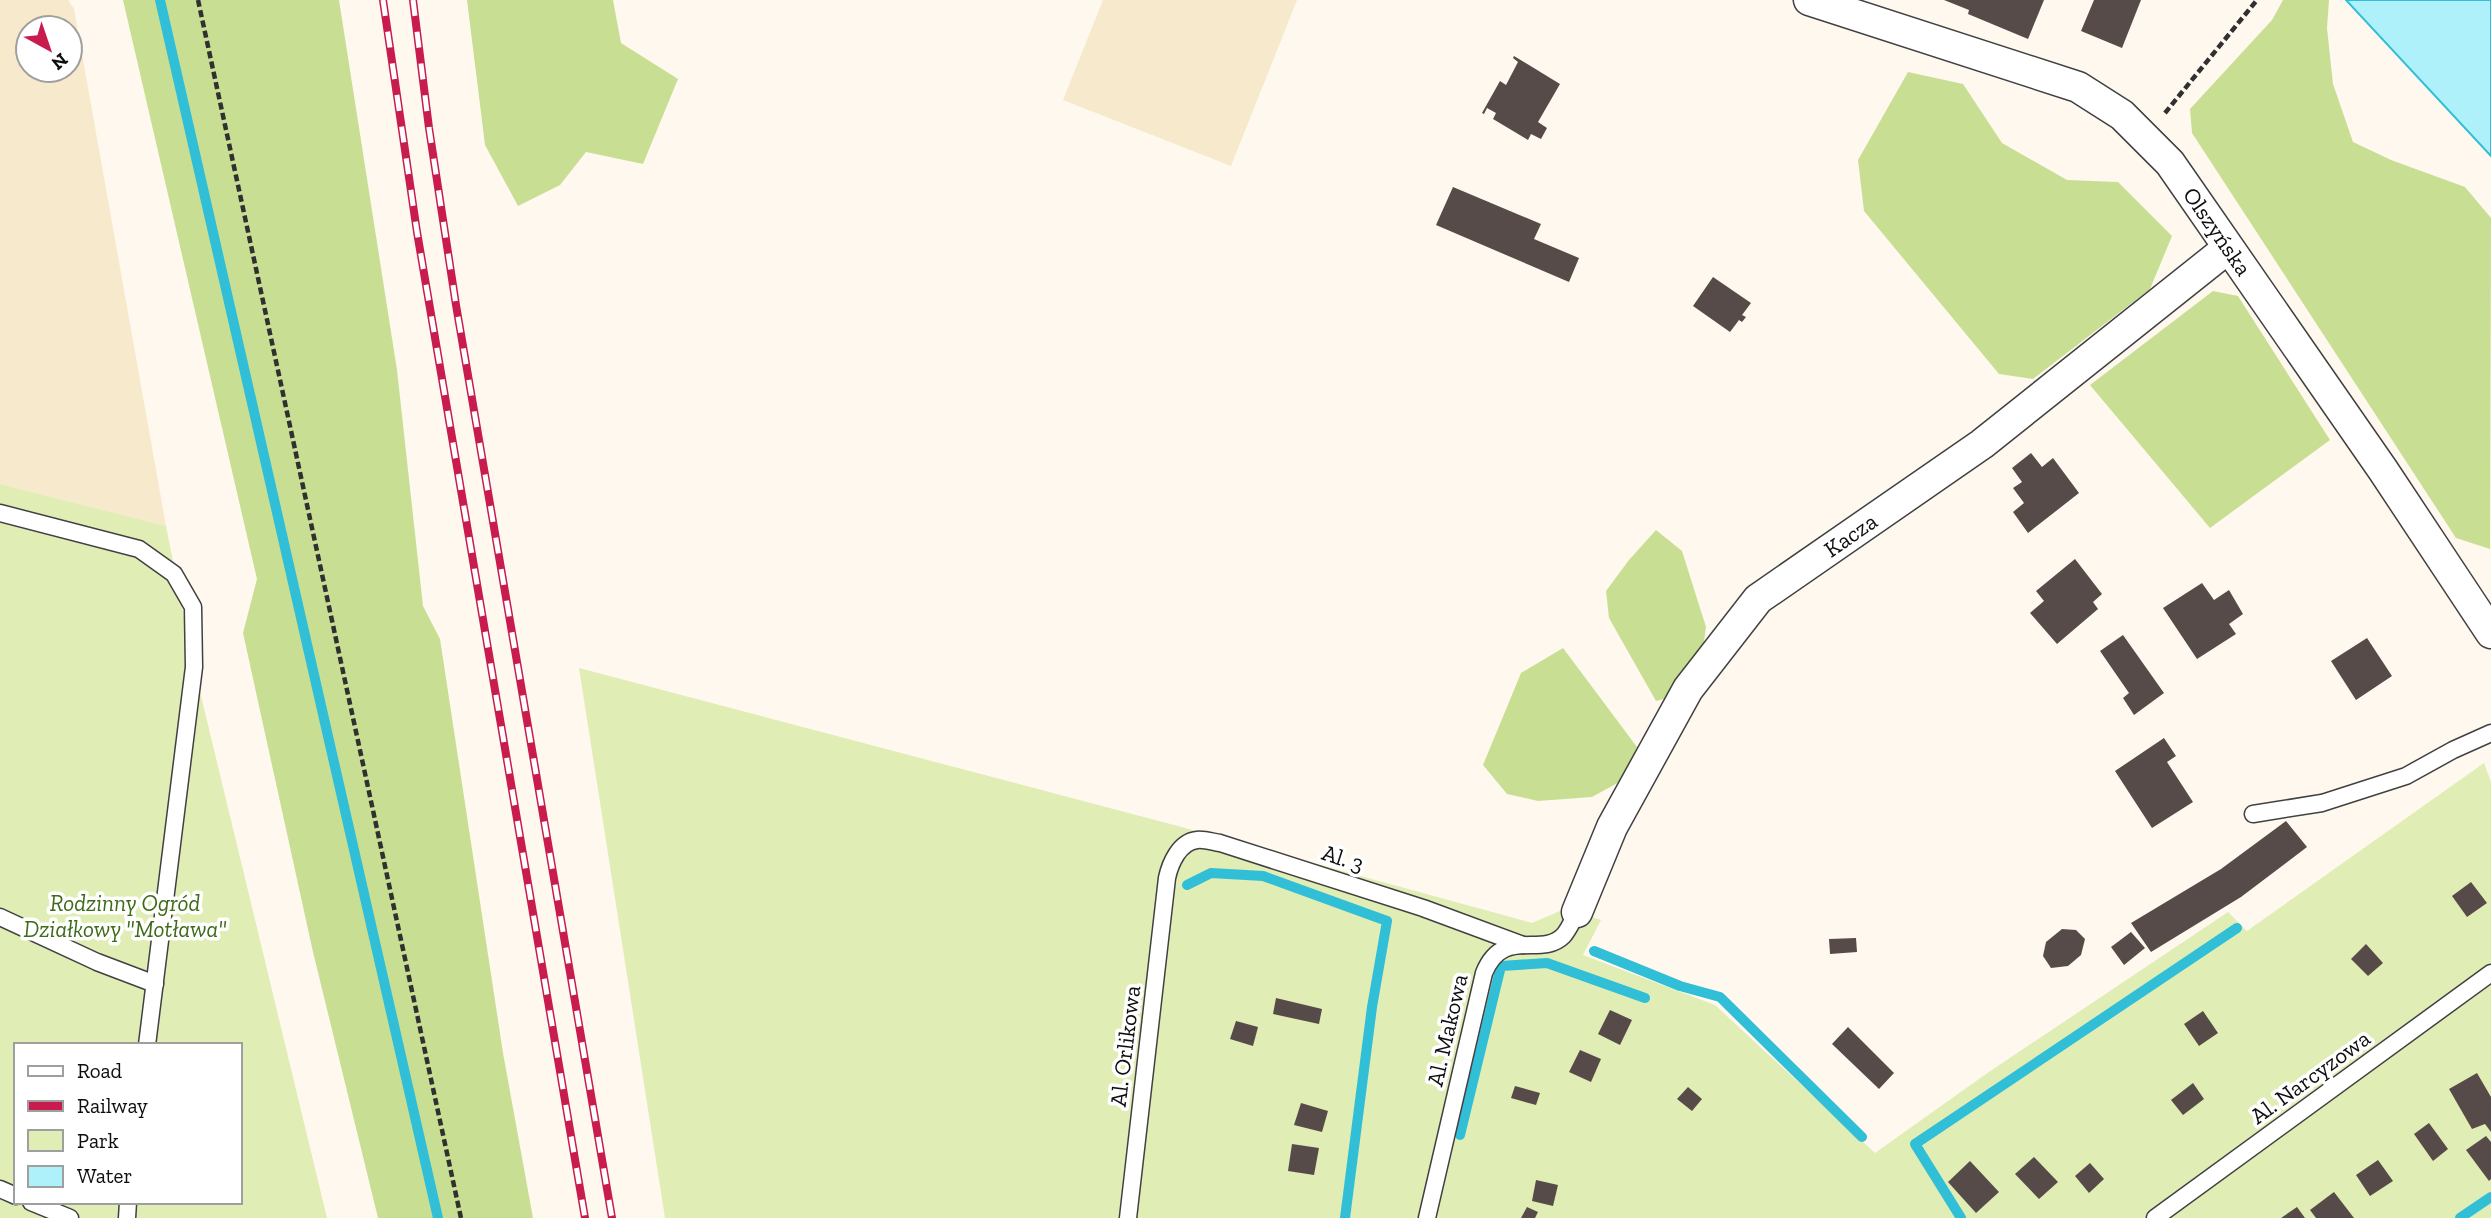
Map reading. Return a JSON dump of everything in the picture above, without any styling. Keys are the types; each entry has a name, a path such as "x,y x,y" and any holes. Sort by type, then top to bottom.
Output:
{"street":[{"name":"Olszyńska","path":"1809,0 2078,88 2122,115 2170,163 2383,470 2491,633"},
{"name":"Kacza","path":"1577,912 1612,827 1688,689 1758,599 1982,444 2228,248"}],"lane":[{"path":"0,513 139,549 174,574 193,607 194,667 147,1043"},
{"path":"2253,814 2322,803 2406,776 2491,733"},
{"name":"Al. 3","path":"1167,878 1170,865 1185,845 1196,839 1220,843 1423,908 1523,945"},
{"name":"Al. Orlikowa","path":"1128,1218 1167,878"},
{"name":"Al. Makowa","path":"1427,1218 1489,959 1507,946 1555,942 1564,936 1577,912"},
{"path":"0,917 97,962 155,984"},
{"name":"Al. Narcyzowa","path":"2155,1218 2491,973"},
{"path":"37,1204 70,1218"}],"path":[{"path":"198,0 461,1218"},
{"path":"2165,112 2258,0"}],"shaded area":[{"path":"0,0 68,0 74,9 75,14 14,14 14,84 84,84 84,65 166,526 0,484"},
{"path":"1103,0 1297,0 1231,166 1063,100"}],"green space":[{"path":"123,0 339,0 397,370 423,606 440,639 503,1053 533,1218 378,1218 313,952 243,633 257,579"},
{"path":"467,0 613,0 621,43 678,79 643,164 586,152 560,185 518,206 485,145"},
{"path":"2283,0 2329,0 2327,28 2333,84 2353,142 2391,160 2465,187 2491,218 2490,549 2456,538 2192,133 2190,109 2272,20"},
{"path":"1908,72 1963,84 2002,143 2067,180 2118,182 2172,236 2150,289 2033,379 1999,374 1864,211 1858,160"},
{"path":"2213,291 2238,296 2330,440 2210,528 2090,385"},
{"name":"Rodzinny Ogród Działkowy \"Motława\"","path":"0,484 166,526 194,667 327,1218 0,1218"},
{"path":"1656,530 1682,551 1706,627 1703,649 1664,699 1656,701 1609,618 1606,591"},
{"path":"1563,648 1637,747 1623,780 1592,797 1538,801 1507,794 1483,765 1521,673"},
{"path":"579,668 1174,825 1532,923 1567,908 1601,920 1583,955 1715,1005 1875,1153 1986,1074 2228,912 2247,931 2484,763 2491,782 2491,1218 665,1218"}],"water":[{"path":"2346,0 2491,0 2491,156"}],"building":[{"path":"1944,0 2044,0 2028,39 1968,14 1969,10"},
{"path":"2094,0 2141,0 2122,48 2081,31"},
{"path":"1514,56 1560,84 1538,122 1547,128 1541,139 1531,134 1528,140 1493,119 1496,113 1487,108 1484,114 1482,113 1500,81 1506,85 1518,62"},
{"path":"1453,187 1541,224 1534,239 1579,258 1569,282 1436,225"},
{"path":"1713,277 1751,303 1742,315 1746,317 1742,322 1739,320 1730,332 1693,306"},
{"path":"2031,453 2042,467 2053,458 2079,493 2028,533 2013,512 2024,503 2013,488 2022,482 2012,468"},
{"path":"2075,559 2102,594 2093,602 2098,609 2057,644 2030,613 2044,601 2036,591"},
{"path":"2202,583 2214,600 2229,590 2243,614 2229,624 2236,634 2197,659 2163,608"},
{"path":"2123,635 2164,693 2134,715 2123,698 2129,693 2100,651"},
{"path":"2367,638 2392,676 2356,700 2331,661"},
{"path":"2164,738 2176,756 2167,762 2193,802 2152,828 2115,771"},
{"path":"2286,821 2307,847 2241,897 2151,952 2131,923 2221,869"},
{"path":"2471,882 2487,903 2467,917 2452,896"},
{"path":"2062,929 2076,930 2085,939 2081,955 2068,966 2051,968 2043,956 2046,942"},
{"path":"2131,932 2145,948 2124,965 2111,947"},
{"path":"1856,938 1857,952 1830,954 1829,939"},
{"path":"2366,944 2383,963 2368,976 2351,959"},
{"path":"1276,998 1322,1009 1319,1024 1273,1014"},
{"path":"1610,1010 1632,1020 1620,1045 1598,1034"},
{"path":"2203,1011 2218,1033 2199,1046 2184,1024"},
{"path":"1236,1021 1258,1027 1253,1046 1230,1039"},
{"path":"1848,1027 1894,1073 1879,1089 1832,1044"},
{"path":"1580,1050 1601,1059 1591,1082 1569,1072"},
{"path":"2477,1073 2491,1097 2491,1132 2485,1124 2472,1129 2449,1089"},
{"path":"2193,1083 2204,1099 2183,1115 2171,1100"},
{"path":"1515,1086 1540,1093 1536,1105 1511,1098"},
{"path":"1688,1087 1702,1099 1692,1111 1677,1099"},
{"path":"1301,1103 1328,1111 1322,1132 1294,1125"},
{"path":"2429,1123 2448,1149 2433,1161 2414,1134"},
{"path":"2486,1136 2491,1142 2489,1181 2466,1150"},
{"path":"1292,1144 1319,1148 1314,1175 1288,1171"},
{"path":"2034,1157 2058,1182 2039,1199 2015,1174"},
{"path":"2378,1160 2393,1181 2370,1196 2356,1175"},
{"path":"1970,1161 1999,1192 1976,1213 1948,1182"},
{"path":"2090,1163 2104,1179 2089,1193 2075,1176"},
{"path":"1536,1180 1558,1185 1553,1206 1532,1201"},
{"path":"2334,1192 2354,1218 2316,1218 2310,1210"},
{"path":"1527,1207 1538,1212 1535,1218 1521,1218"},
{"path":"2297,1207 2305,1218 2281,1218"}],"waterway":[{"path":"160,0 438,1218"},
{"path":"1187,885 1211,873 1263,876 1387,921 1372,1007 1345,1218"},
{"path":"1961,1218 1915,1144 2237,928"},
{"path":"1594,951 1680,986 1720,997 1862,1137"},
{"path":"1460,1135 1501,966 1547,963 1645,998"},
{"path":"2460,1218 2491,1197"}],"railway":[{"path":"383,0 417,232 585,1218"},
{"path":"413,0 456,305 612,1218"}]}
